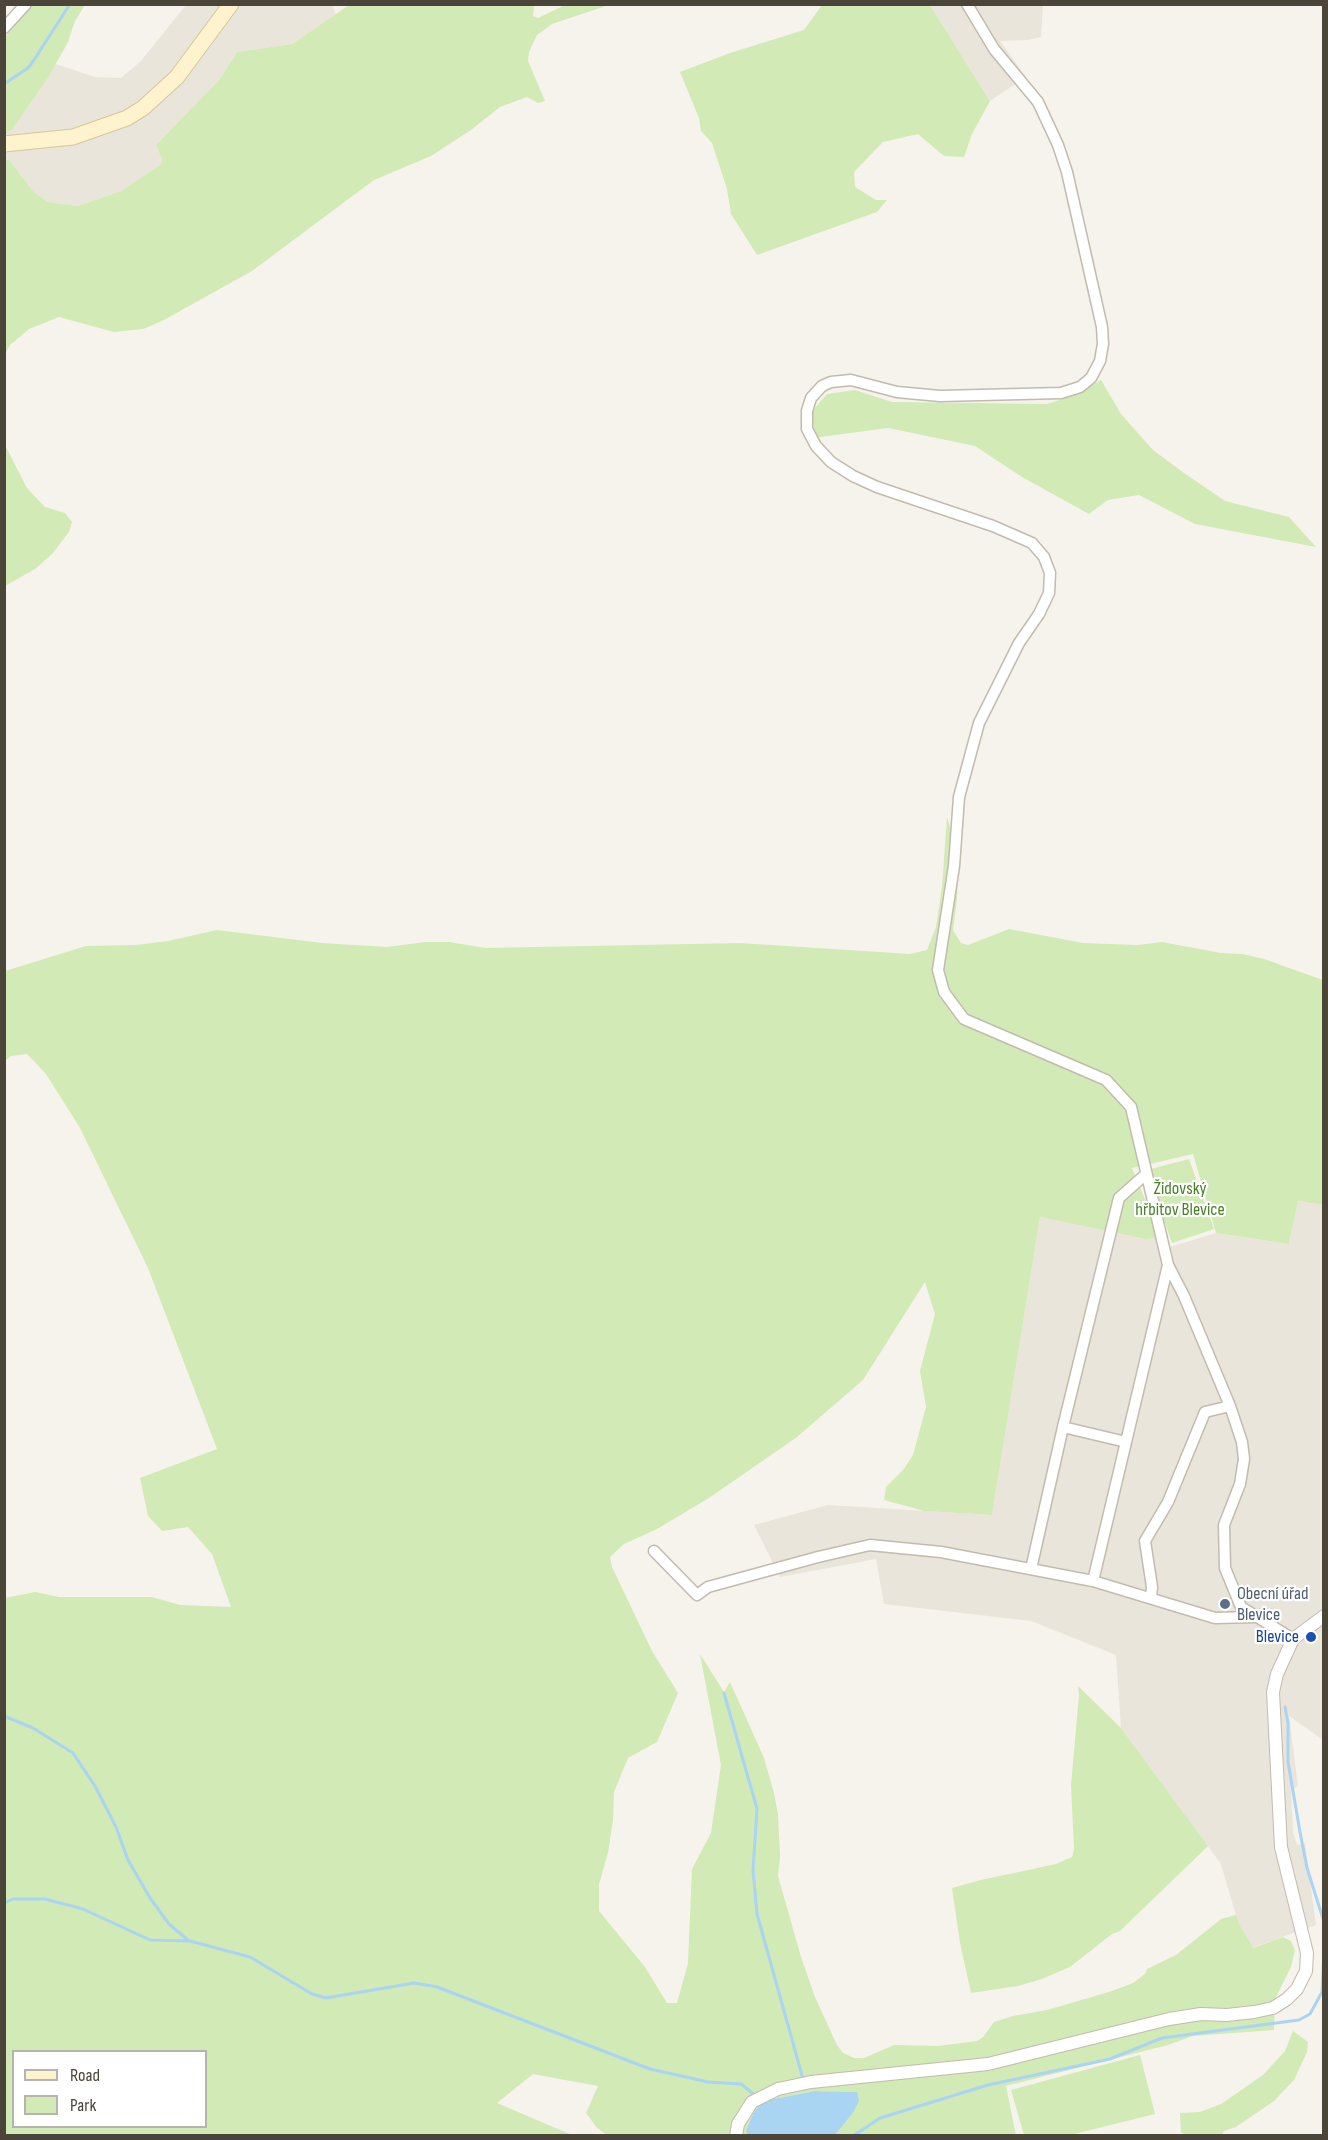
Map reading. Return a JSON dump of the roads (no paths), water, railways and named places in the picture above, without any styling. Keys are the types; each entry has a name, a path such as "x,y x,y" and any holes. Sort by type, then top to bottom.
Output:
{"main road":[{"path":"4,144 73,136 127,118 143,108 177,77 231,4"}],"street":[{"path":"4,28 26,4"},
{"path":"967,4 994,49 1038,102 1058,145 1067,172 1102,327 1103,345 1100,361 1091,378 1080,387 1060,393 940,396 897,392 859,382 838,380 822,386 811,398 807,411 807,429 816,446 831,462 853,476 878,487 993,526 1032,543 1044,556 1050,573 1049,593 1039,614 1018,643 979,723 959,797 954,866 938,970 944,992 964,1019 1106,1080 1131,1107 1168,1265 1184,1296 1230,1406 1242,1442 1244,1459 1240,1484 1224,1525 1226,1568 1241,1607 1293,1639"},
{"path":"1031,1569 1119,1198 1146,1174"},
{"path":"1093,1581 1168,1265"},
{"path":"1150,1597 1152,1587 1145,1540 1168,1502 1204,1412 1230,1406"},
{"path":"1063,1427 1126,1442"},
{"path":"654,1551 697,1595 708,1587 870,1545 941,1552 1093,1581 1215,1618 1256,1617"},
{"path":"736,2136 738,2124 752,2102 778,2089 811,2082 988,2064 1169,2019 1200,2014 1227,2015 1273,2008 1287,1999 1298,1989 1306,1971 1307,1953 1281,1847 1272,1692 1277,1674 1293,1639 1323,1616"}],"water":[{"path":"815,2091 857,2092 859,2101 853,2113 835,2135 747,2135 746,2130 754,2112 763,2101"}],"waterway":[{"path":"4,84 28,68 70,4"},
{"path":"724,1693 757,1809 753,1870 757,1914 803,2079"},
{"path":"1285,1707 1288,1723 1288,1762 1300,1832 1307,1868 1324,1922"},
{"path":"4,1716 33,1728 73,1753 95,1786 116,1827 128,1860 150,1898 169,1924 189,1941"},
{"path":"4,1903 13,1899 45,1899 83,1909 150,1940 190,1941 250,1957 312,1994 326,1998 414,1983 437,1987 650,2069 708,2082 741,2084 756,2096"},
{"path":"853,2136 880,2118 988,2085 1110,2059 1162,2038 1299,2020 1310,2014 1322,1992 1324,1949"}],"place":[{"name":"Obecní úřad Blevice","path":"1225,1604"},
{"name":"Blevice","path":"1311,1637"}],"park label":[{"name":"Židovský hřbitov Blevice","path":"1180,1199"}]}
